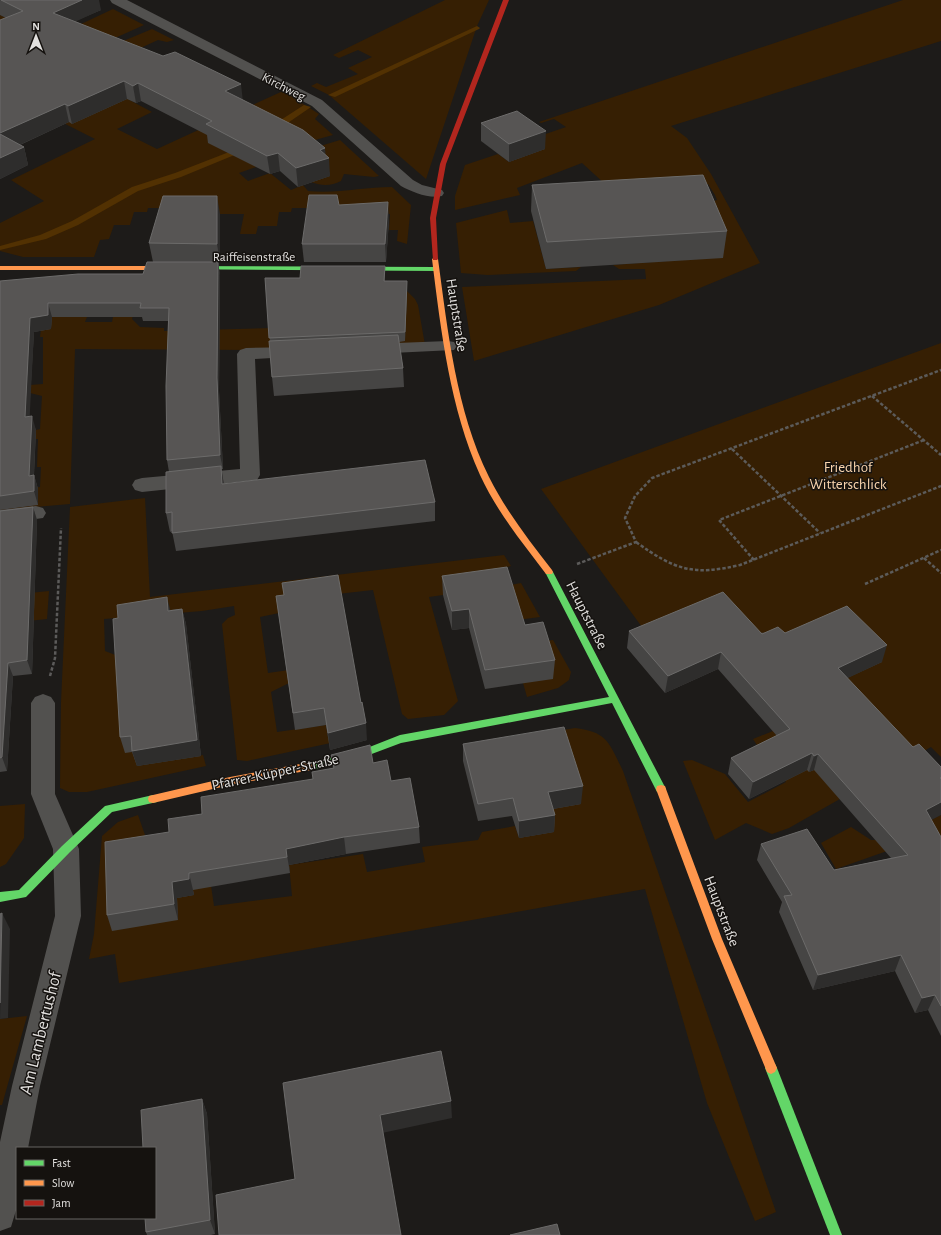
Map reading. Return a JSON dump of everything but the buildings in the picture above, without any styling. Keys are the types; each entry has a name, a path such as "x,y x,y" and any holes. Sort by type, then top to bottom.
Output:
{"main road":[{"name":"Hauptstraße","path":"506,0 456,125 443,164 436,193 433,218 436,269 448,346 458,396 472,445 499,502 550,574 661,789 717,939 836,1235"},
{"name":"Raiffeisenstraße","path":"0,268 436,269"},
{"name":"Pfarrer-Küpper-Straße","path":"0,897 22,894 66,849 109,809 230,781 302,768 369,751 400,739 615,699"}],"street":[{"name":"Kirchweg","path":"116,0 317,103 408,183 416,188 436,193"},
{"path":"358,350 448,346"},
{"path":"142,485 250,474 246,354 320,351"},
{"path":"0,516 36,513"},
{"path":"43,703 43,794 66,849"},
{"name":"Am Lambertushof","path":"0,1216 26,1086 68,916 66,849"}],"path":[{"path":"941,370 652,478 636,492 630,503 625,518 636,542 660,559 686,569 712,571 740,565 754,560 941,486"},
{"path":"872,396 941,455"},
{"path":"754,560 719,520 924,440"},
{"path":"732,449 820,533"},
{"path":"36,513 61,511 54,658 43,703"},
{"path":"550,574 636,542"},
{"path":"865,584 941,550"},
{"path":"924,558 941,573"}],"green space":[{"path":"445,0 489,0 477,26 426,179 329,95 311,86 317,83 326,87 358,74 348,68 372,57 358,50 339,58 333,55"},
{"path":"903,0 941,0 941,41 671,126 687,138 711,174 760,263 659,305 474,361 462,287 646,279 645,269 619,269 613,265 723,257 701,205 717,200 708,184 605,184 582,163 517,188 520,195 455,210 455,196 465,165 498,154 509,162 544,149 531,139 566,127 554,119 541,123 539,122"},
{"path":"113,9 144,25 95,47 116,44 152,29 174,40 167,42 158,40 123,56 120,95 152,112 117,129 157,149 283,91 319,114 315,119 333,135 297,145 262,165 239,173 248,181 270,173 291,190 303,185 308,191 318,192 392,187 411,205 407,244 397,241 398,230 389,230 390,214 359,213 359,208 292,208 291,212 279,212 277,226 258,226 256,234 240,234 244,214 214,214 214,208 148,208 147,212 134,212 130,225 114,225 109,239 100,240 94,257 23,257 0,251 0,223 44,201 11,180 95,139 0,91 0,15 7,18 79,25"},
{"path":"340,140 379,176 374,177 344,174 341,181 330,185 311,182 330,176 307,150"},
{"path":"507,210 510,223 533,221 546,269 581,267 576,271 488,275 461,273 456,223"},
{"path":"404,288 415,299 418,305 425,345 271,350 75,349 70,504 0,510 0,492 40,487 41,467 37,467 38,439 35,439 36,430 40,429 42,396 30,393 30,385 43,384 43,337 40,337 41,329 51,328 52,314 75,310 75,317 87,317 85,322 112,322 113,317 119,317 140,293 132,319 140,327 164,328 164,331 274,328"},
{"name":"Friedhof Witterschlick","path":"941,343 941,757 931,747 789,828 772,834 746,823 715,840 683,761 692,760 725,774 748,802 786,782 764,756 753,739 773,731 810,772 781,650 650,638 541,489"},
{"path":"145,498 150,597 504,555 511,566 483,573 443,595 429,597 458,701 444,715 408,719 402,714 373,590 284,600 279,613 260,617 268,673 289,670 289,683 271,692 277,732 326,725 328,738 340,741 247,761 237,760 222,624 228,618 235,615 234,606 202,611 104,619 105,651 118,656 137,766 203,755 206,766 87,792 69,792 60,788 61,702 70,507"},
{"path":"521,583 540,617 517,620 506,586"},
{"path":"49,591 47,619 0,624 0,596"},
{"path":"553,640 571,672 569,680 558,688 527,697 523,683 542,641"},
{"path":"575,728 594,732 606,740 623,771 776,1212 755,1221 707,1103 645,889 119,983 115,954 89,959 94,934 102,836 118,822 138,815 145,835 146,853 177,898 193,895 192,882 210,879 214,906 292,896 289,865 363,854 367,872 425,862 422,847 478,840 482,832 515,826 519,838 553,832 547,810 581,803 557,731"},
{"path":"25,804 24,838 6,864 0,867 0,806"},
{"path":"941,815 941,866 887,851 836,869 821,843 851,827 871,840 890,840"},
{"path":"27,1016 2,1105 0,1105 0,1019"}],"waterway":[{"path":"332,95 477,28"},
{"path":"273,129 307,107"},
{"path":"2,248 43,237 75,223 135,189 178,175 245,149"}],"traffic: fast":[{"path":"152,268 436,269"},
{"path":"549,572 661,789"},
{"path":"311,766 369,751 400,739 615,699"},
{"path":"0,897 22,894 66,849 109,809 153,799"},
{"path":"771,1068 836,1235"}],"traffic: slow":[{"path":"435,259 443,321 455,385 473,447 485,476 499,503 549,572"},
{"path":"0,268 152,268"},
{"path":"153,799 230,781 311,766"},
{"path":"661,789 717,939 771,1068"}],"traffic: jam":[{"path":"435,259 433,218 443,164 506,0"}]}
